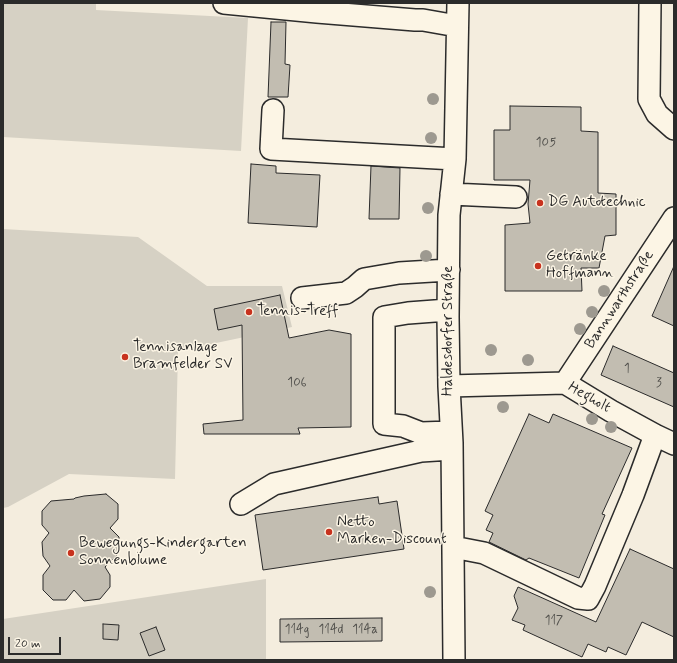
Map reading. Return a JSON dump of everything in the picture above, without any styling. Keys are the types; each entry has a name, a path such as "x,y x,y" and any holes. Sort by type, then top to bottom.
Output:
{"street":[{"path":"224,3 325,13 423,20 458,26"},
{"name":"Haldesdorfer Straße","path":"454,660 452,440 449,386 448,270 449,215 455,159 458,3"},
{"path":"650,3 648,99 657,114 674,129"},
{"path":"273,110 271,149 455,159"},
{"path":"452,194 516,197"},
{"name":"Bannwarthstraße","path":"565,383 674,218"},
{"path":"302,298 346,293 364,279 399,273 448,270"},
{"path":"448,310 408,313 384,317 384,424 403,426 420,433 452,440"},
{"name":"Hegholt","path":"449,386 565,383 611,411 674,444"},
{"path":"453,547 484,553 578,598 588,598 592,593 633,495 655,435"},
{"path":"241,504 274,484 421,451 452,440"}],"shaded area":[{"path":"3,3 96,3 96,10 248,18 241,151 3,137"},
{"path":"3,229 138,237 207,286 282,286 292,327 178,351 175,479 69,474 8,507 3,508"},
{"path":"266,579 266,660 3,660 3,619"}],"building":[{"path":"271,22 286,22 285,64 290,65 288,97 268,97"},
{"path":"510,106 581,107 581,131 598,132 598,193 616,194 616,235 605,236 599,268 581,268 582,291 505,291 505,225 530,223 528,204 530,180 494,180 494,130 510,130"},
{"path":"251,164 276,166 276,173 320,175 317,227 248,223"},
{"path":"371,166 400,168 399,219 369,219"},
{"path":"674,266 674,326 652,316"},
{"path":"280,295 289,338 329,330 351,334 351,427 298,428 300,434 204,434 203,424 243,420 242,325 218,330 214,309"},
{"path":"613,346 674,373 674,407 601,375"},
{"path":"529,414 549,423 553,414 632,448 602,514 605,515 579,578 529,558 526,560 489,542 493,533 486,530 493,515 485,511"},
{"path":"106,494 118,504 118,519 110,528 119,537 119,553 105,567 110,575 110,587 100,599 84,601 74,590 66,600 53,600 43,590 43,575 50,566 43,556 42,542 49,533 42,525 42,511 51,501"},
{"name":"Netto Marken-Discount","path":"378,497 379,504 397,501 404,549 263,570 255,515"},
{"path":"630,549 674,569 674,637 642,622 626,655 608,647 606,652 588,644 582,657 523,630 525,625 512,620 518,608 514,596 518,587 596,622"},
{"path":"382,618 382,641 280,642 280,619"},
{"path":"103,624 119,625 118,640 103,639"},
{"path":"156,627 165,650 149,656 140,633"}],"place":[{"name":"DG Autotechnic","path":"540,203"},
{"name":"Getränke Hoffmann","path":"538,266"},
{"name":"Tennis-Treff","path":"249,312"},
{"name":"Tennisanlage Bramfelder SV","path":"125,357"},
{"name":"Netto Marken-Discount","path":"329,532"},
{"name":"Bewegungs-Kindergarten Sonnenblume","path":"71,553"}]}
